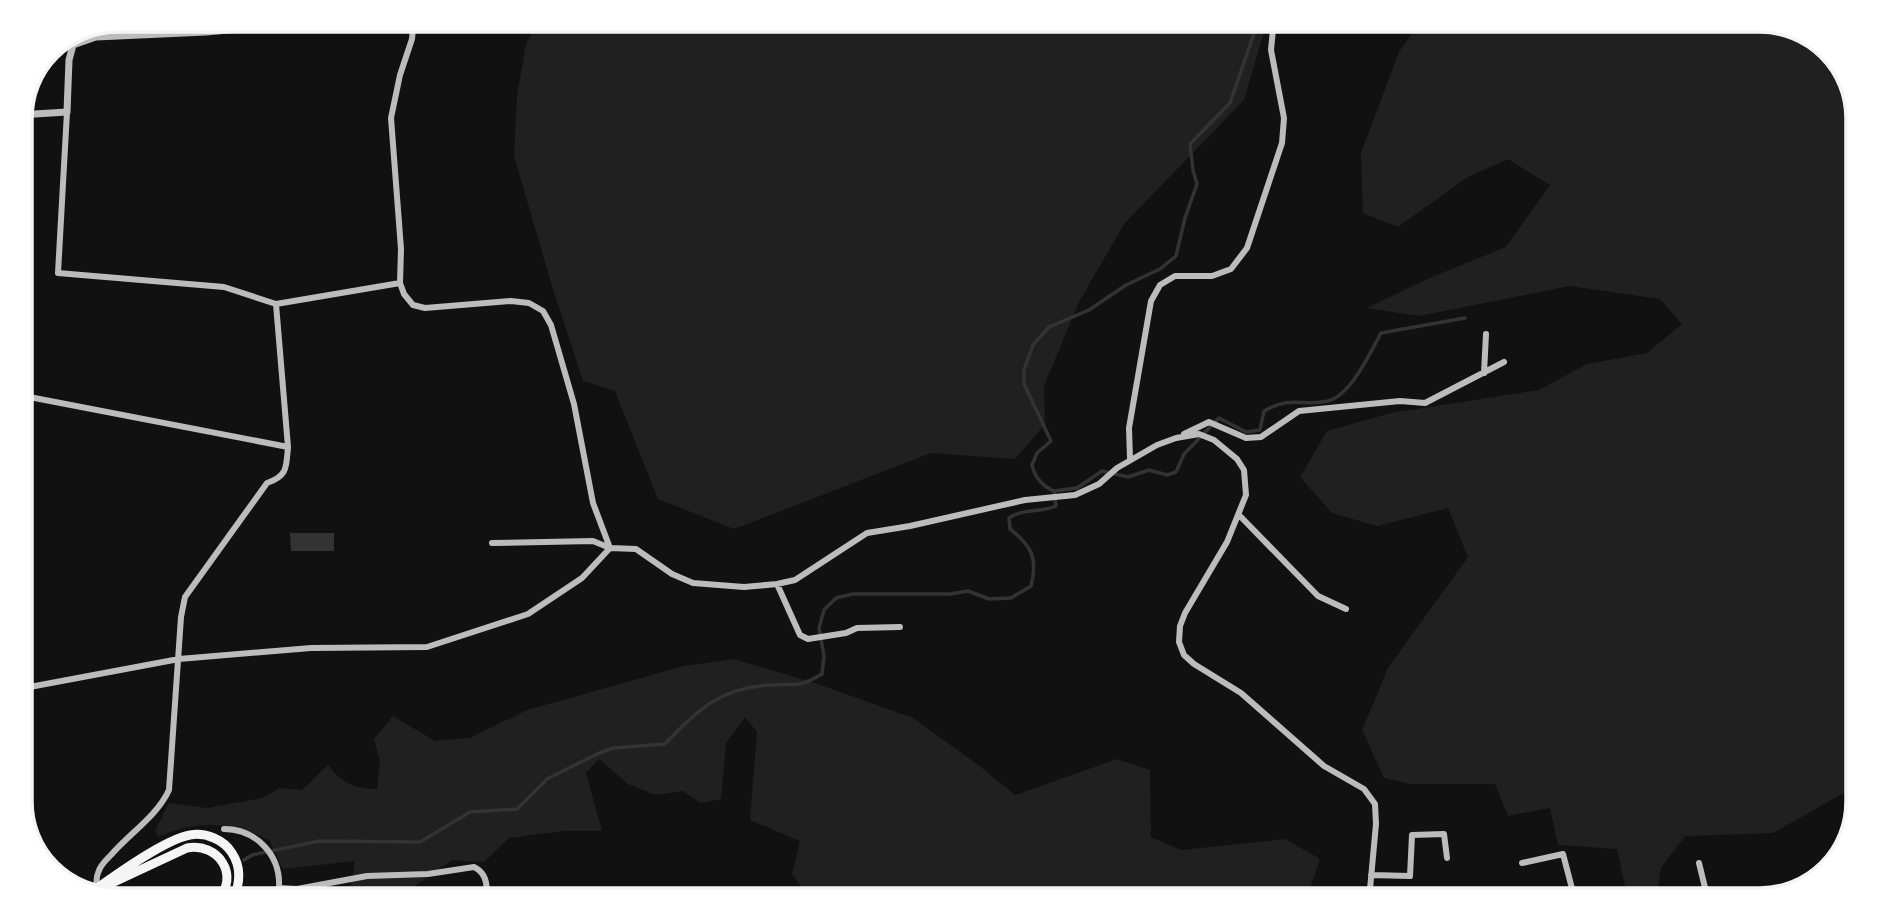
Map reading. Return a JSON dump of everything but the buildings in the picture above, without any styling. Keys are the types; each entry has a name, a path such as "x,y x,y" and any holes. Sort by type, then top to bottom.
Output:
{"main road":[{"path":"100,886 174,841 199,834 214,837 234,855 240,878 237,888"},
{"path":"103,886 187,848 199,847 214,852 223,863 227,878 224,888"}],"street":[{"path":"219,32 96,37 73,45 69,60 58,273 224,287 276,304 400,283"},
{"path":"413,32 391,118 400,236 400,283 404,294 413,305 425,308 511,301 529,303 543,312 551,325 563,365 574,404 593,503 610,548"},
{"path":"1130,459 1129,428 1152,301 1160,285 1175,275 1212,276 1231,268 1247,248 1282,143 1284,118 1271,50 1273,32"},
{"path":"32,114 67,112"},
{"path":"94,884 101,865 155,812 164,802 169,790 185,597 267,483 279,479 286,469 288,447 276,304"},
{"path":"1484,373 1486,334"},
{"path":"492,543 593,541 610,548 636,549 672,574 693,583 744,587 777,584 795,580 867,533 1025,500 1075,495 1099,484 1130,459 1209,422 1246,438 1261,437 1299,411 1399,401 1425,403 1504,362"},
{"path":"32,398 288,447"},
{"path":"1176,438 1199,434 1224,446 1244,470 1246,481 1246,495 1227,542 1180,626 1179,642 1184,655 1241,693 1324,766 1364,789 1375,804 1376,824 1370,888"},
{"path":"1239,515 1318,596 1346,609"},
{"path":"32,687 179,659 311,648 427,647 528,614 582,578 610,548"},
{"path":"777,584 800,635 808,639 846,634 857,628 900,627"},
{"path":"224,829 244,831 265,847 277,872 279,888"},
{"path":"1371,875 1410,876 1412,835 1444,834 1447,858"},
{"path":"1522,863 1563,855 1572,888"},
{"path":"1699,863 1705,888"},
{"path":"302,888 367,876 434,874 474,867 479,869 486,881 486,888"}],"shaded area":[{"path":"533,32 1264,32 1244,100 1124,224 1079,302 1044,386 1045,424 1015,459 931,453 734,529 658,499 615,391 583,381 514,156 517,96 526,44"},
{"path":"1413,32 1771,32 1798,40 1816,53 1831,70 1841,90 1845,112 1846,792 1773,833 1685,836 1661,868 1658,888 1625,888 1617,849 1558,845 1550,808 1508,816 1495,784 1411,784 1384,778 1362,730 1388,668 1468,557 1448,508 1377,526 1332,513 1300,477 1327,431 1391,413 1539,390 1587,364 1647,353 1682,324 1660,299 1570,286 1419,316 1367,308 1427,279 1506,247 1550,185 1508,159 1468,177 1398,227 1363,213 1361,153 1399,52"},
{"path":"290,533 334,533 334,551 291,551"},
{"path":"734,659 815,683 913,718 1015,795 1117,759 1150,770 1151,837 1181,850 1285,839 1320,859 1310,888 802,888 792,874 800,841 750,820 757,732 745,717 726,743 721,799 701,803 683,791 655,795 628,784 599,759 586,773 602,831 564,831 509,838 484,862 452,860 412,888 351,888 355,861 283,869 269,840 241,829 200,825 158,837 155,831 169,803 207,808 263,798 280,788 302,790 328,765 349,784 377,789 380,761 374,739 393,716 435,741 470,738 527,710 684,666"}],"waterway":[{"path":"244,860 252,855 319,841 420,842 470,812 517,809 547,779 597,754 613,748 665,744 711,702 738,690 807,682 822,674 824,656 819,628 824,610 836,598 853,594 950,594 968,591 989,599 1011,598 1031,586 1034,568 1031,554 1024,541 1010,529 1009,518 1056,506 1054,491 1040,481 1032,465 1037,453 1051,441 1024,384 1024,370 1033,345 1049,327 1089,310 1126,285 1160,269 1176,256 1197,184 1190,144 1230,103 1255,32"},
{"path":"1054,491 1077,488 1102,471 1128,477 1149,470 1167,475 1176,472 1184,454 1219,418 1246,432 1260,430 1264,411 1274,406 1290,402 1328,401 1344,391 1359,372 1381,333 1465,318"}]}
